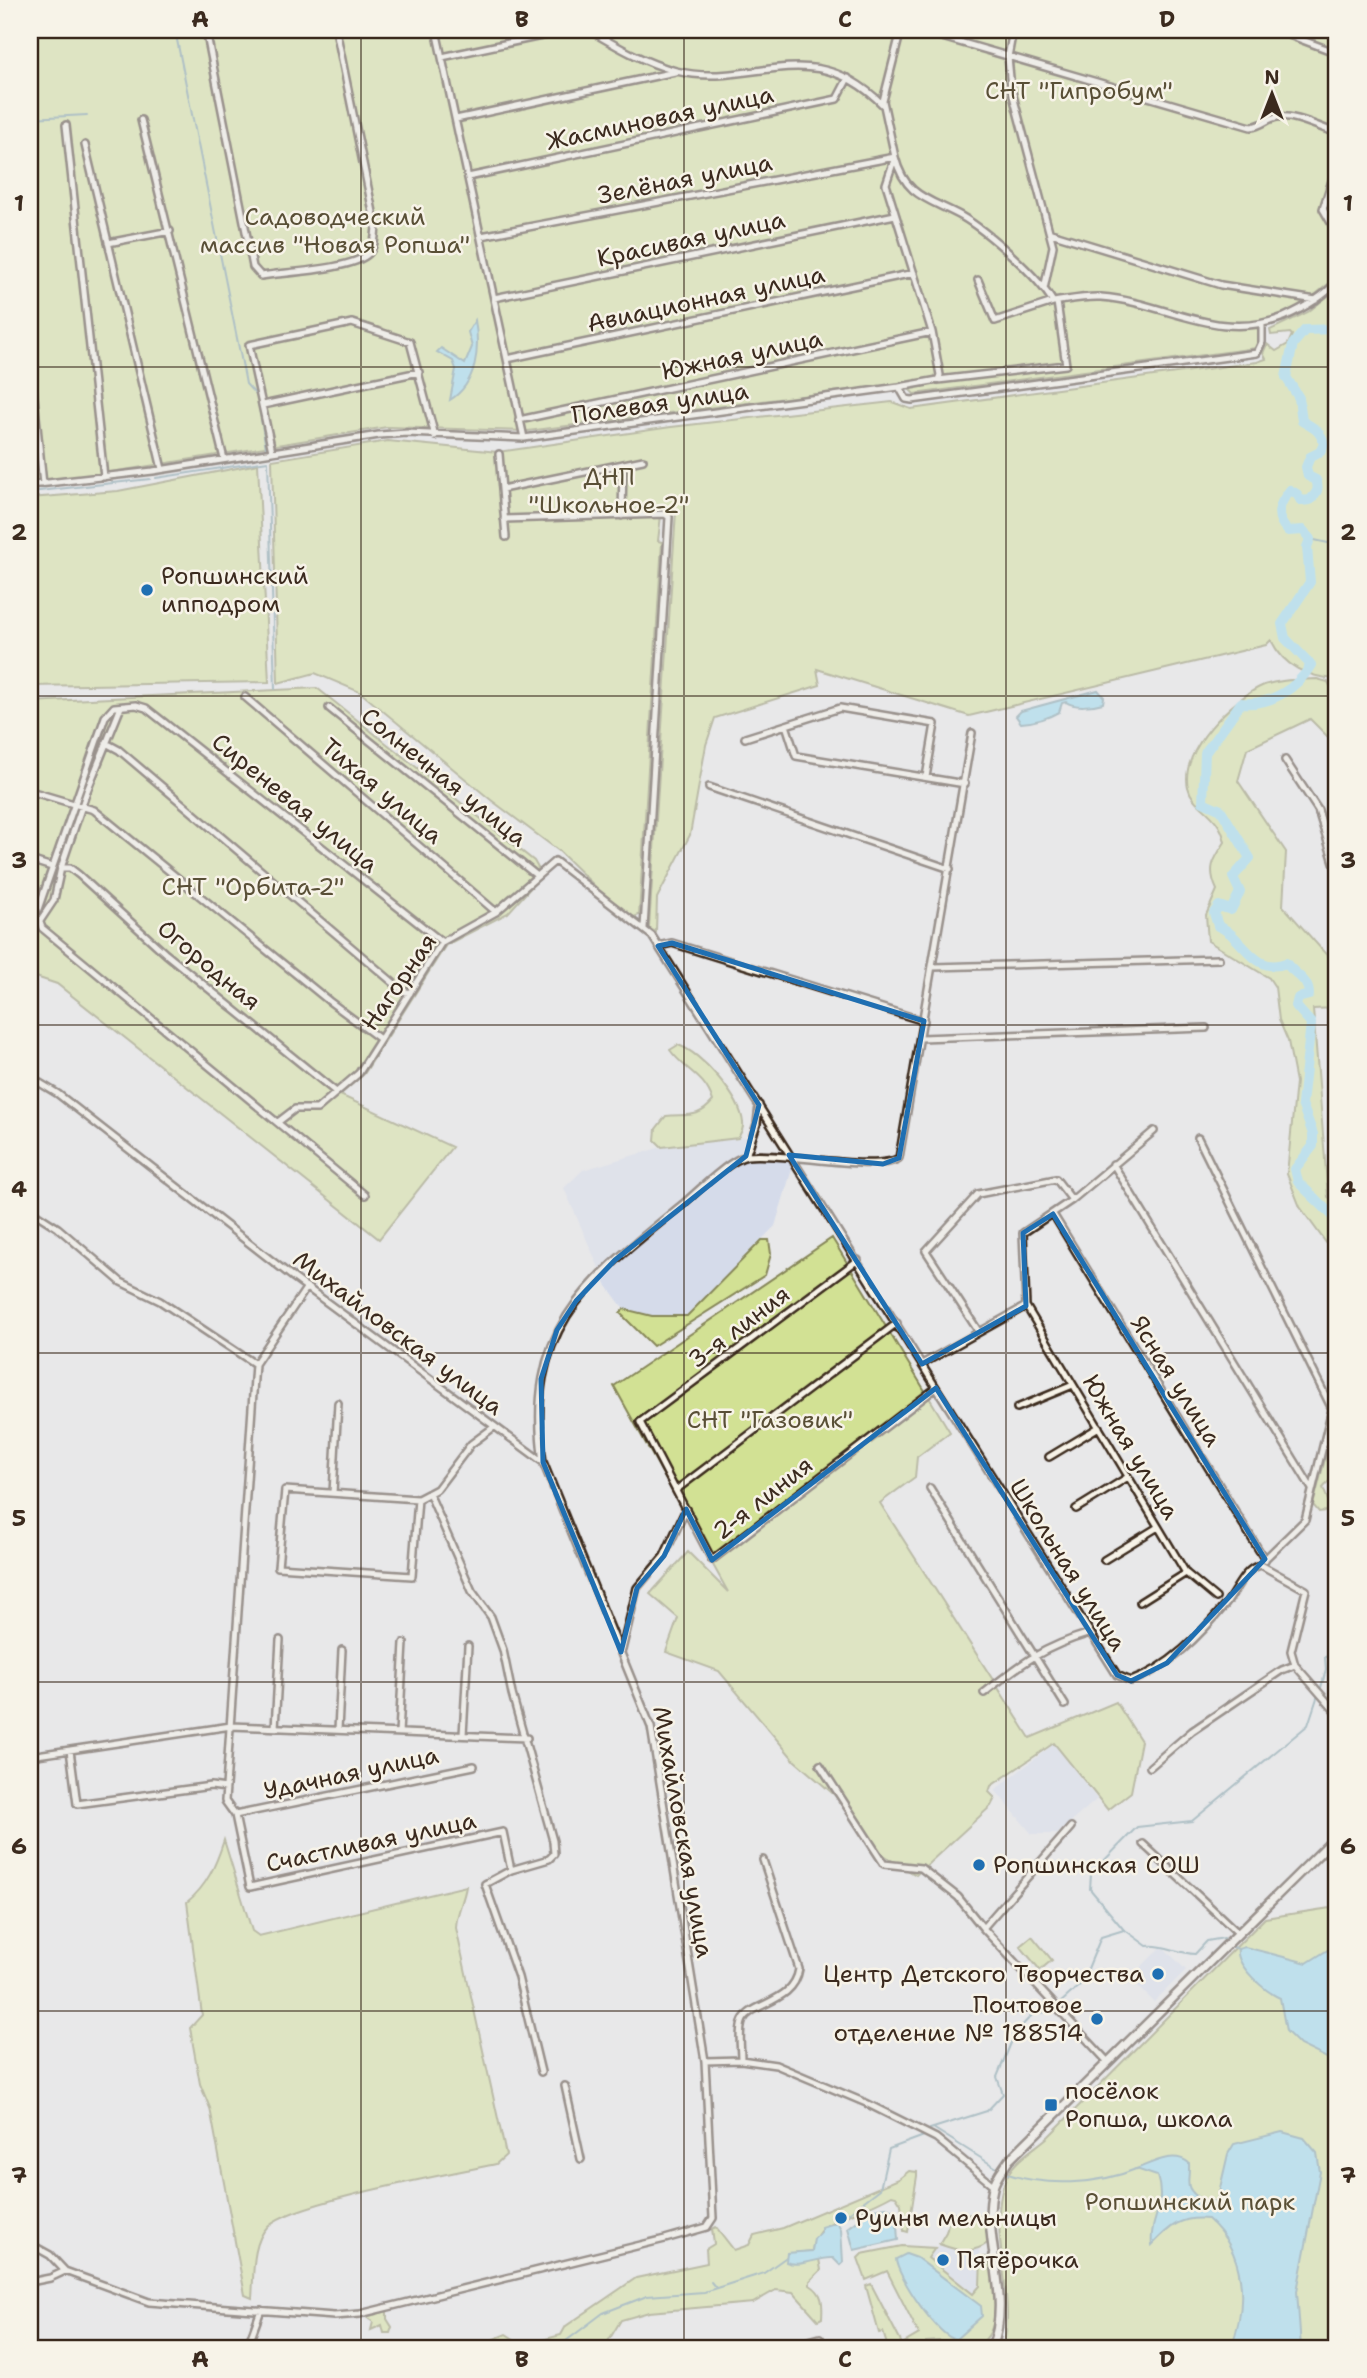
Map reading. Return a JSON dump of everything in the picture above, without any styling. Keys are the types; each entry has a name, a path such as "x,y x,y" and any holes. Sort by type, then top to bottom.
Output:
{"main road":[{"path":"992,2348 1000,2317 990,2206 993,2185 1009,2160 1031,2135 1337,1836"}],"street":[{"path":"206,30 253,267 261,276 347,264 368,254 374,243 376,227 336,30"},
{"path":"436,30 524,439"},
{"path":"442,57 570,30"},
{"path":"589,30 619,48 677,72"},
{"path":"899,387 1066,365 1055,302 1044,289 983,231 916,194 899,173 883,105 901,30"},
{"path":"918,30 1251,127 1274,117 1285,116 1337,133"},
{"path":"1013,30 1008,57 1011,88 1053,246 1044,289"},
{"path":"1276,30 1337,53"},
{"path":"456,119 677,72 719,73 766,68 832,70 848,78 883,105"},
{"path":"30,73 34,102"},
{"name":"Жасминовая улица","path":"468,177 837,99 848,78"},
{"path":"141,120 224,459"},
{"path":"66,125 104,477"},
{"path":"85,145 162,469"},
{"path":"895,157 886,184 932,332 940,368 938,380"},
{"name":"Зелёная улица","path":"481,236 895,157"},
{"path":"1337,164 1324,208 1337,233"},
{"name":"Красивая улица","path":"494,298 895,215"},
{"path":"108,243 170,231"},
{"path":"1051,233 1221,285 1316,300"},
{"name":"Авиационная улица","path":"506,359 914,273"},
{"path":"978,281 995,321 1055,302 1101,297 1213,324 1262,325 1304,308 1337,282"},
{"path":"272,451 249,345 352,323 410,342 435,436"},
{"name":"Полевая улица","path":"30,485 162,469 379,435 407,433 524,439 899,387 906,399 912,400 1257,353 1262,342 1262,325"},
{"name":"Южная улица","path":"519,420 932,332"},
{"path":"30,359 43,484"},
{"path":"263,405 419,372"},
{"path":"499,454 506,537"},
{"path":"502,489 643,460"},
{"path":"622,516 623,464"},
{"path":"504,519 665,514 669,517 644,928"},
{"name":"Тихая улица","path":"244,697 496,912"},
{"name":"Сиреневая улица","path":"121,707 136,705 145,708 442,942"},
{"path":"114,707 121,707 61,869 54,900 35,919 73,802 106,717 114,707"},
{"name":"Солнечная улица","path":"329,708 536,875"},
{"path":"745,738 840,708 935,724 926,777"},
{"path":"786,725 796,756 965,784"},
{"path":"746,1156 883,1164 899,1158 972,733"},
{"path":"106,743 119,750 403,991 410,993"},
{"path":"1285,760 1318,810 1337,872"},
{"path":"709,787 950,869"},
{"path":"30,791 84,805 360,1026 380,1039"},
{"path":"30,860 52,867"},
{"name":"Школьная улица","path":"555,861 644,928 658,947 858,1260 1117,1675 1130,1681 1151,1674 1183,1649 1226,1603 1247,1574 1263,1562 1305,1520 1332,1409 1198,1138"},
{"name":"Нагорная","path":"278,1122 295,1109 317,1109 359,1073 442,942 496,912 555,861"},
{"name":"Огородная","path":"61,869 70,868 79,875 166,954 336,1092"},
{"path":"35,919 42,928 269,1118 278,1122 365,1195"},
{"path":"658,947 673,943 924,1021"},
{"path":"933,967 1219,959"},
{"path":"921,1038 1206,1028"},
{"name":"Михайловская улица","path":"30,1077 58,1094 307,1287 542,1462 651,1727 705,2061 713,2218 711,2225 360,2314 334,2316 164,2305 65,2271"},
{"path":"542,1462 539,1438 541,1379 557,1330 576,1301 615,1259 746,1156 757,1124 759,1105"},
{"path":"922,1364 1027,1306 1023,1233 1072,1200 1154,1131"},
{"path":"1114,1164 1312,1489"},
{"path":"979,1332 926,1251 978,1195 1056,1179 1072,1200"},
{"path":"30,1210 58,1228 121,1282 160,1301 255,1364"},
{"name":"Ясная улица","path":"1053,1214 1263,1562"},
{"name":"3-я линия","path":"676,1490 640,1422 858,1260"},
{"path":"235,1815 225,1801 255,1364 307,1287"},
{"name":"Южная улица","path":"1027,1306 1186,1573 1216,1598"},
{"path":"621,1652 637,1588 664,1556 686,1509 676,1490 897,1324"},
{"path":"1017,1408 1073,1385"},
{"name":"2-я линия","path":"686,1509 712,1560 936,1388"},
{"path":"333,1493 338,1402"},
{"path":"418,1499 412,1576 278,1567 285,1490 418,1499 437,1489 471,1444 494,1427"},
{"path":"1049,1457 1099,1427"},
{"path":"1076,1509 1128,1476"},
{"path":"930,1488 1065,1705"},
{"path":"429,1493 472,1591 491,1617 527,1738 554,1854 549,1859 511,1870 485,1884 518,1977 541,2072"},
{"path":"1104,1560 1158,1527"},
{"path":"1263,1562 1306,1590 1291,1651 1295,1665 1337,1713"},
{"path":"1140,1602 1186,1573"},
{"path":"984,1693 1034,1654 1054,1644 1090,1633"},
{"path":"275,1728 280,1640"},
{"path":"399,1733 404,1643"},
{"path":"463,1735 468,1646"},
{"path":"338,1730 342,1650"},
{"path":"1150,1767 1192,1731 1282,1670 1295,1665"},
{"path":"30,1756 232,1726 527,1738"},
{"path":"70,1750 77,1804 211,1786 226,1788"},
{"path":"820,1765 884,1864 920,1868 958,1897 983,1928 1108,2062"},
{"name":"Удачная улица","path":"235,1815 474,1766"},
{"name":"Счастливая улица","path":"235,1815 250,1887 503,1832 511,1870"},
{"path":"983,1928 1071,1827"},
{"path":"1143,1844 1238,1933"},
{"path":"741,2060 742,2022 746,2016 781,1998 798,1976 799,1969 764,1860"},
{"path":"705,2061 741,2060 776,2065 919,2127 993,2185"},
{"path":"565,2086 581,2159"},
{"path":"30,2244 50,2255 65,2271 50,2278 30,2282"},
{"path":"247,2348 261,2310"},
{"path":"783,2348 820,2338 823,2348"}],"highlighted area":[{"path":"672,943 924,1021 899,1158 883,1164 789,1155 922,1364 1026,1306 1023,1233 1053,1214 1265,1559 1167,1663 1131,1681 1117,1675 936,1388 712,1560 686,1509 664,1556 637,1588 621,1652 543,1462 541,1379 557,1330 576,1301 615,1260 746,1156 759,1105 658,946"}],"shaded area":[{"path":"753,1136 746,1155 791,1158 792,1169 775,1226 687,1316 652,1316 624,1309 607,1286 564,1188 583,1170 662,1147"},
{"path":"1054,1744 1097,1799 1057,1834 1032,1834 995,1790"},
{"name":"Центр Детского Творчества","path":"1162,1946 1186,1970 1154,2002 1130,1978"},
{"path":"939,2244 954,2249 979,2249 980,2286 973,2294 928,2258"}],"green space":[{"name":"Садоводческий массив \"Новая Ропша\"","path":"30,30 1337,30 1337,277 1302,305 1266,324 1256,348 914,394 903,383 528,431 387,427 100,474 30,481"},
{"name":"ДНП \"Школьное-2\"","path":"1337,289 1337,679 1316,676 1298,669 1283,657 1271,640 1266,645 969,716 817,669 820,685 715,718 706,745 690,835 657,898 656,932 649,928 676,511 662,507 658,541 662,542 639,915 634,917 608,899 559,851 491,800 360,692 315,673 278,683 272,460 388,441 498,452 671,427 892,402 911,409 1257,362 1266,359 1263,353 1267,344 1276,351 1288,344 1292,335 1271,335 1270,330 1308,312"},
{"name":"Ропшинский ипподром","path":"258,464 269,682 30,686 30,498 118,491"},
{"path":"1317,679 1328,682 1337,699 1337,742 1333,742 1310,719 1247,749 1238,781 1286,852 1283,906 1332,961 1337,972 1337,1008 1313,1009 1328,1197 1337,1202 1337,1286 1332,1251 1300,1207 1287,1174 1296,1082 1288,1041 1279,1020 1275,987 1269,978 1208,941 1206,915 1217,890 1212,870 1217,854 1225,842 1217,823 1191,794 1187,773 1200,742 1211,727 1238,701 1270,683"},
{"name":"СНТ \"Орбита-2\"","path":"317,688 534,861 542,875 508,913 446,945 364,1074 340,1095 452,1147 379,1239 57,984 30,975 30,702"},
{"path":"678,1045 698,1057 728,1089 741,1113 743,1129 738,1138 662,1147 655,1140 656,1129 666,1116 697,1113 713,1101 700,1079 670,1050"},
{"name":"СНТ \"Газовик\"","path":"832,1238 950,1432 917,1457 915,1477 880,1503 1030,1738 1116,1702 1141,1741 1131,1792 1108,1810 1054,1743 991,1786 989,1792 995,1798 991,1806 916,1875 876,1851 837,1797 795,1761 719,1671 666,1652 678,1618 650,1594 688,1552 728,1592 614,1386"},
{"path":"762,1240 769,1240 771,1254 765,1275 653,1346 620,1313 624,1309 652,1316 687,1316"},
{"path":"1337,1413 1337,1480 1330,1480 1323,1488 1332,1510 1319,1512 1313,1505"},
{"path":"224,1840 252,1931 259,1936 466,1886 456,1928 506,2155 496,2164 339,2198 283,2217 268,2226 259,2242 254,2260 252,2298 245,2295 210,2108 200,2084 190,2028 202,2015 187,1902 210,1874"},
{"name":"Ропшинский парк","path":"1337,1907 1337,2348 1003,2348 1007,2303 999,2208 1003,2187 1012,2168 1049,2136 1265,1918"},
{"path":"1032,1936 1052,1960 1040,1970 1020,1946"},
{"path":"909,2171 917,2172 917,2176 908,2232 904,2231 901,2204 896,2196 892,2195 825,2226 817,2236 812,2251 794,2253 819,2259 821,2270 810,2281 821,2299 822,2318 818,2320 793,2292 776,2290 753,2303 649,2312 621,2320 604,2348 472,2348 506,2334 523,2345 561,2335 566,2326 636,2278 707,2263 706,2249 714,2244 712,2229 716,2227 734,2250 749,2245 754,2235 783,2228 899,2179"},
{"path":"951,2212 987,2217 989,2242 971,2250 939,2244 946,2232"},
{"path":"902,2246 935,2248 928,2258 973,2294 980,2286 981,2257 990,2257 996,2308 990,2333 982,2342 964,2349 943,2348 939,2341 926,2342 926,2348 888,2348 883,2332 879,2333 866,2286 871,2284 902,2344 919,2334 887,2271 866,2280 858,2258 862,2254"},
{"path":"387,2311 387,2319 392,2327 390,2333 384,2333 382,2325 371,2330 373,2322 366,2317"}],"water":[{"path":"475,320 475,365 466,384 450,400 456,369 453,361 437,352 441,348 465,364 472,347 468,332"},
{"path":"1098,690 1104,697 1103,703 1084,706 1062,703 1059,712 1031,722 1021,723 1016,716 1021,711"},
{"path":"1337,1944 1337,2063 1300,2045 1286,2031 1280,1998 1246,1970 1238,1956 1238,1949 1245,1947 1307,1963"},
{"path":"1282,2132 1304,2138 1317,2153 1320,2172 1297,2291 1301,2348 1231,2348 1240,2314 1241,2296 1240,2279 1230,2247 1221,2232 1208,2219 1199,2218 1177,2224 1152,2245 1160,2187 1157,2176 1136,2169 1163,2159 1183,2159 1189,2163 1189,2188 1202,2201 1217,2201 1228,2154 1234,2144"},
{"path":"886,2207 896,2212 898,2240 854,2250 848,2228 874,2209"},
{"path":"837,2222 841,2229 843,2262 840,2265 833,2258 797,2264 786,2262 787,2253 812,2251 814,2239 821,2232 821,2227"},
{"path":"906,2254 917,2258 981,2306 982,2316 956,2339 940,2329 911,2292 896,2259"}],"waterway":[{"path":"175,30 246,384 257,396 266,448"},
{"path":"30,118 87,115"},
{"path":"1337,329 1305,330 1293,344 1286,377 1299,398 1302,421 1319,433 1324,444 1320,452 1310,457 1306,467 1308,476 1316,480 1316,493 1310,500 1301,501 1297,494 1290,490 1279,511 1281,521 1288,531 1303,530 1310,539 1307,547 1310,582 1282,624 1285,638 1311,665 1290,688 1272,699 1241,703 1205,753 1203,802 1221,810 1250,858 1233,877 1240,892 1231,910 1219,906 1214,913 1218,926 1235,937 1249,953 1265,964 1275,966 1286,963 1307,985 1309,995 1298,998 1296,1006 1311,1023 1302,1104 1313,1134 1313,1146 1295,1169 1298,1182 1337,1220"},
{"path":"156,478 268,461 275,689"},
{"path":"30,492 150,479"},
{"path":"1310,539 1337,545"},
{"path":"1320,1691 1326,1670 1325,1657 1334,1654 1337,1641"},
{"path":"1058,2005 1082,1983 1101,1937 1124,1930 1090,1889 1091,1874 1137,1827 1192,1821 1308,1725 1318,1695"},
{"path":"1125,1930 1147,1946 1195,1954 1207,1941 1224,1938"},
{"path":"1231,1946 1238,1949"},
{"path":"930,2129 987,2111 1003,2094 997,2077 1015,2033 1034,2013 1050,2012"},
{"path":"933,2128 1000,2170"},
{"path":"837,2222 880,2189 889,2149 924,2136"},
{"path":"1005,2173 1037,2181 1071,2182 1105,2178 1136,2169"},
{"path":"540,2348 566,2341 603,2313 647,2296 704,2292 764,2273 785,2258"},
{"path":"711,2282 716,2288"}],"place":[{"name":"Ропшинский ипподром","path":"147,590"},
{"name":"Ропшинская СОШ","path":"979,1865"},
{"name":"Центр Детского Творчества","path":"1158,1974"},
{"name":"Почтовое отделение № 188514","path":"1097,2019"},
{"name":"посёлок Ропша, школа","path":"1051,2105"},
{"name":"Руины мельницы","path":"841,2218"},
{"name":"Пятёрочка","path":"943,2260"}],"park label":[{"name":"СНТ \"Гипробум\"","path":"1079,91"}]}
